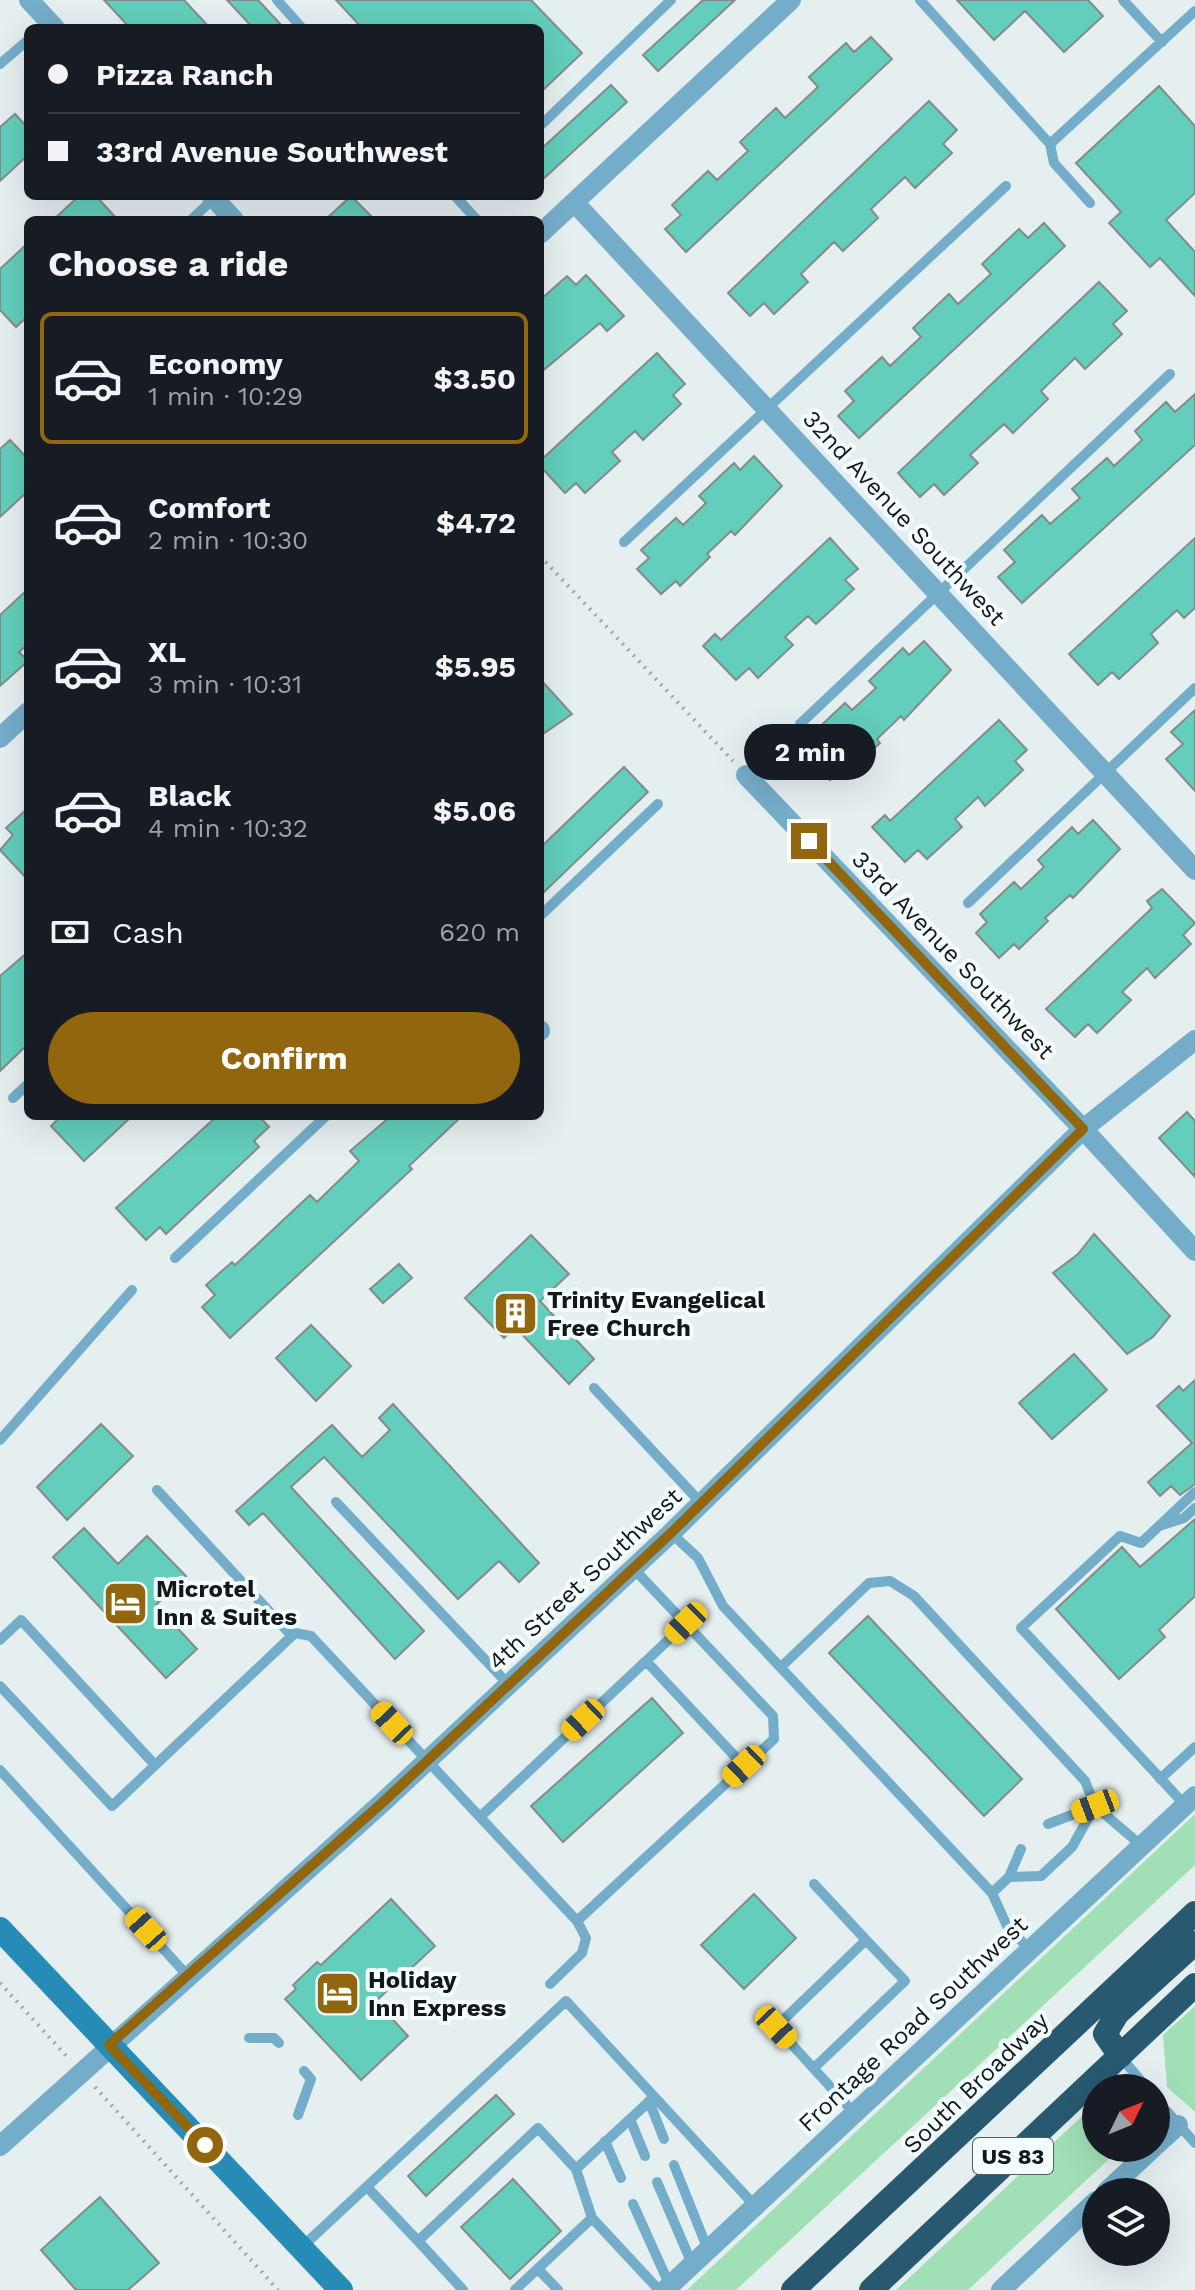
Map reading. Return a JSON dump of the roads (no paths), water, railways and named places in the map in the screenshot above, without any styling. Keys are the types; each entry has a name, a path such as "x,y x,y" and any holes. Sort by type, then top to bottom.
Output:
{"highway":[{"name":"South Broadway","path":"793,2290 1195,1913"},
{"path":"1120,2056 1105,2034 1117,2014 1195,1943"},
{"name":"US 83","path":"871,2290 1195,1985"}],"main road":[{"path":"0,1929 341,2290"}],"street":[{"path":"29,0 47,24"},
{"path":"544,230 791,0"},
{"path":"216,200 230,216"},
{"name":"32nd Avenue Southwest","path":"574,202 1195,870"},
{"path":"0,738 24,716"},
{"name":"33rd Avenue Southwest","path":"746,775 1195,1251"},
{"name":"4th Street Southwest","path":"0,2146 427,1761 702,1504 1083,1129 1195,1040"},
{"name":"Frontage Road Southwest","path":"664,2289 756,2207 1190,1800"},
{"path":"1170,2132 1178,2125"},
{"path":"1121,2178 1137,2162"},
{"path":"1001,2290 1082,2214"}],"lane":[{"path":"544,122 671,0"},
{"path":"920,0 1050,144 1054,163 1090,203"},
{"path":"1123,0 1162,42"},
{"path":"282,2 299,24"},
{"path":"1050,144 1195,11"},
{"path":"0,64 24,43"},
{"path":"624,542 1006,186"},
{"path":"195,216 210,200"},
{"path":"800,724 1170,374"},
{"path":"968,903 1195,688"},
{"path":"544,912 658,804"},
{"path":"13,1098 24,1088"},
{"path":"175,1258 322,1120"},
{"path":"0,1440 132,1290"},
{"path":"594,1388 702,1504"},
{"path":"157,1490 292,1636"},
{"path":"1190,1800 1160,1779 1021,1628 1120,1536 1141,1543 1195,1492"},
{"path":"336,1502 509,1685"},
{"path":"1159,1526 1184,1518 1195,1508"},
{"path":"671,1533 698,1558 723,1606 992,1893 1007,1926 1030,1950"},
{"path":"577,1921 774,1739 773,1716 633,1568"},
{"path":"781,1667 869,1583 890,1581 914,1596 1085,1781 1095,1806 1142,1846"},
{"path":"0,1640 21,1620 155,1765"},
{"path":"480,1817 686,1623"},
{"path":"0,1686 112,1806 295,1633 311,1636 577,1921 586,1938 582,1953 550,1984"},
{"path":"646,1661 744,1766"},
{"path":"1160,1779 1195,1747"},
{"path":"0,1770 187,1975"},
{"path":"1048,1824 1095,1806"},
{"path":"1009,1877 1041,1876 1072,1847 1095,1806"},
{"path":"992,1893 1009,1877 1021,1849"},
{"path":"814,1884 905,1981 814,2068"},
{"path":"855,2114 776,2027 866,1940"},
{"path":"302,2247 566,2001 651,2099 756,2207"},
{"path":"249,2038 274,2038 279,2043"},
{"path":"1120,2056 1135,2074"},
{"path":"298,2115 311,2079 304,2071"},
{"path":"576,2169 651,2099"},
{"path":"651,2099 664,2139"},
{"path":"1170,2116 1195,2143"},
{"path":"630,2119 645,2156"},
{"path":"418,2241 538,2128 576,2169 592,2218 664,2289"},
{"path":"605,2141 621,2178"},
{"path":"674,2165 708,2250"},
{"path":"657,2182 693,2265"},
{"path":"367,2187 463,2290"},
{"path":"633,2204 664,2289"},
{"path":"515,2290 592,2218"},
{"path":"538,2269 558,2290"}],"place":[{"name":"Trinity Evangelical Free Church","path":"516,1314"},
{"name":"Microtel Inn & Suites","path":"125,1603"},
{"name":"Holiday Inn Express","path":"337,1994"}]}
